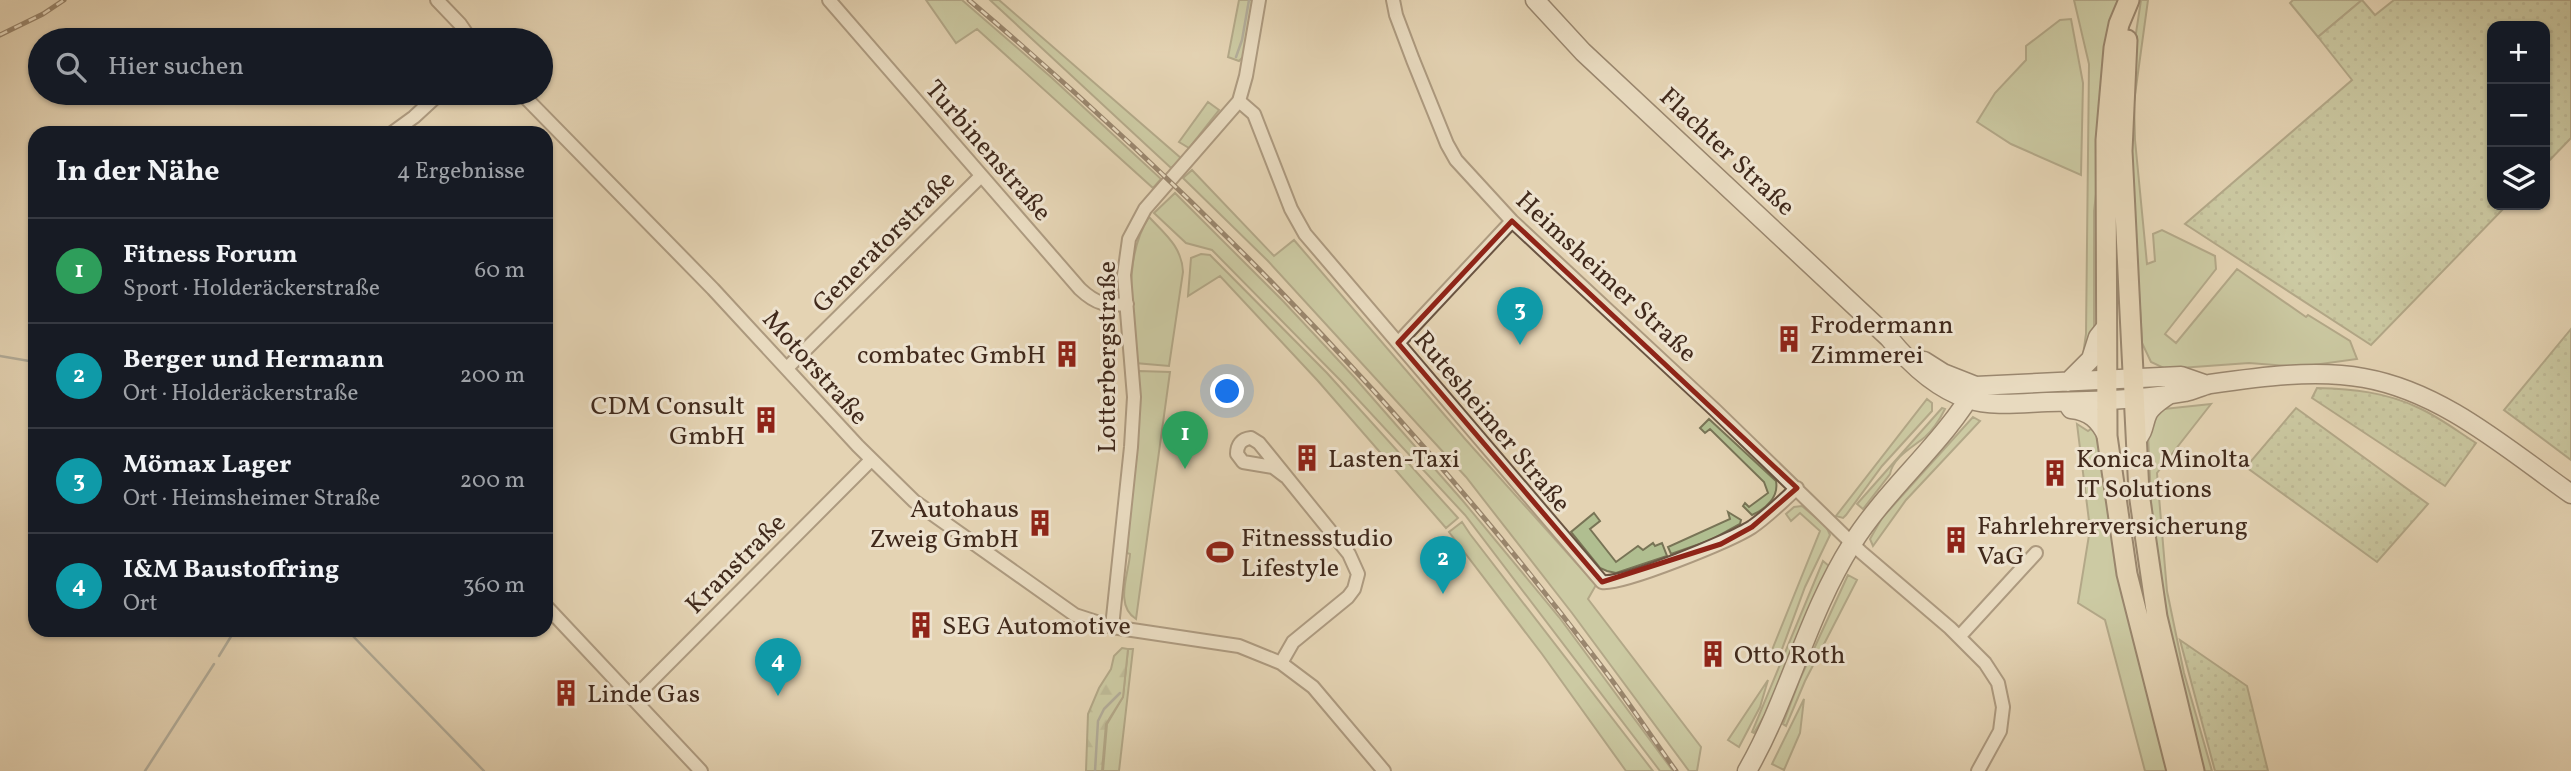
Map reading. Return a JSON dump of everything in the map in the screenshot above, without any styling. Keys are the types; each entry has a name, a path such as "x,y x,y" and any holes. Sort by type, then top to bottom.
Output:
{"main road":[{"name":"Flachter Straße","path":"1535,0 1583,52 1889,338 1972,392 2010,403 2065,402 2106,390 2133,377 2180,376 2207,385"},
{"path":"2129,1 2119,24 2110,81 2106,139 2107,436 2127,574 2176,771"},
{"path":"2129,1 2122,151 2143,534 2153,593 2194,771"},
{"path":"2068,382 2091,359 2098,337 2106,327"},
{"name":"Flachter Straße","path":"1972,392 2068,382 2134,397 2267,377 2362,378 2407,390 2452,411 2571,494"},
{"path":"1747,771 1771,726 1823,596 1853,543 1881,503 1972,392"},
{"path":"2136,440 2143,433 2152,408 2171,393"},
{"path":"2065,402 2071,409 2087,411 2098,421 2107,436"}],"street":[{"path":"437,0 463,28"},
{"name":"Turbinenstraße","path":"829,0 1089,297 1105,306 1127,303"},
{"name":"Lotterbergstraße","path":"1112,627 1133,410 1125,260 1129,239 1137,222 1157,195 1239,101 1259,0"},
{"name":"Heimsheimer Straße","path":"1393,0 1396,15 1447,145 1456,160 1512,221 1853,543 1985,663 1998,683 2003,707 2000,731 1978,771"},
{"name":"Rutesheimer Straße","path":"1239,101 1254,114 1291,209 1305,234 1602,582 1610,584 1629,578 1721,544 1752,527 1797,488"},
{"path":"402,126 427,105"},
{"name":"Motorstraße","path":"533,105 713,289 871,460 914,501 1075,615 1112,627 1239,646 1281,663 1313,687 1384,771"},
{"name":"Generatorstraße","path":"787,368 981,176"},
{"path":"1398,343 1512,221"},
{"name":"Kranstraße","path":"633,699 871,460"},
{"path":"1281,663 1293,642 1348,597 1355,587 1358,574 1349,554 1285,476"},
{"path":"1959,637 2036,553"},
{"path":"553,613 701,771"}],"highlighted area":[{"path":"1512,221 1797,488 1752,527 1721,544 1602,582 1398,343"}],"green space":[{"path":"926,0 962,0 1052,78 1161,179 1153,188 977,29 956,43"},
{"path":"990,0 999,0 1182,159 1171,168"},
{"path":"1239,0 1254,0 1245,55 1239,61 1228,57"},
{"path":"2074,0 2119,0 2094,211 2094,340 2087,358 2083,355 2086,334 2089,64"},
{"path":"2141,0 2148,0 2134,102 2147,264 2155,261 2153,234 2162,230 2215,256 2216,269 2165,334 2176,343 2237,269 2306,317 2308,315 2350,341 2357,359 2299,367 2249,363 2166,369 2151,362 2142,343 2128,103"},
{"path":"2293,0 2362,0 2318,37 2290,3"},
{"path":"2362,0 2375,15 2394,0 2571,0 2571,138 2550,160 2550,21 2487,21 2487,210 2502,210 2371,345 2185,224 2352,80 2318,37"},
{"path":"2071,19 2083,83 2081,175 2011,144 1977,122 1995,93 2026,60 2026,46 2060,20"},
{"path":"1208,102 1219,110 1189,148 1179,142"},
{"path":"1192,170 1274,256 1294,240 1466,440 1596,585 1588,599 1701,747 1697,771 1689,771 1572,613 1466,477 1268,261 1183,178"},
{"path":"1175,193 1355,378 1463,501 1559,617 1673,771 1660,771 1465,515 1341,381 1212,250 1186,243 1154,213"},
{"path":"1149,217 1172,242 1182,263 1183,272 1169,366 1135,363 1131,307 1132,269 1135,251"},
{"path":"1201,254 1210,255 1327,373 1458,518 1446,528 1318,381 1220,276 1188,296 1191,258"},
{"path":"2571,329 2571,460 2504,410"},
{"path":"1139,371 1170,372 1136,619 1126,606 1124,588 1130,554 1127,553"},
{"path":"2317,388 2369,392 2394,398 2434,416 2476,443 2445,486 2312,398"},
{"path":"1927,399 1932,403 1932,411 1882,466 1846,515 1843,518 1836,516"},
{"path":"2211,404 2157,473 2167,591 2184,673 2212,771 2201,771 2173,660 2153,544 2148,433 2160,406 2164,409"},
{"path":"1942,408 1945,409 1934,427 1899,457 1890,474 1863,509 1857,504"},
{"path":"2296,408 2428,504 2377,562 2246,467"},
{"path":"1973,417 1980,421 1906,500 1873,546 1870,539 1882,518"},
{"path":"1709,419 1776,481 1770,502 1752,515 1743,506 1745,503 1749,507 1768,493 1764,482 1710,429 1705,433 1700,428"},
{"path":"2077,424 2088,431 2095,426 2173,771 2145,771 2105,620 2078,603 2090,529"},
{"path":"1802,506 1826,526 1830,535 1805,587 1778,660 1770,655 1820,531 1800,513 1791,521 1786,514 1794,507"},
{"path":"1728,512 1741,520 1740,524 1711,540 1671,554 1668,547 1730,519"},
{"path":"1594,513 1600,521 1590,529 1616,562 1638,546 1643,550 1653,543 1655,546 1662,543 1667,556 1616,573 1600,568 1571,532"},
{"path":"1462,522 1653,771 1626,771 1542,654 1449,532"},
{"path":"1823,561 1829,566 1770,706 1754,733 1752,732"},
{"path":"1848,575 1857,580 1805,681 1786,726 1783,724 1800,679"},
{"path":"2180,640 2247,686 2268,771 2215,771"},
{"path":"1122,648 1128,649 1123,697 1106,724 1102,771 1086,771 1088,714 1111,669 1114,656"},
{"path":"1128,649 1133,649 1119,771 1103,771 1107,724 1123,697"},
{"path":"1768,680 1760,707 1739,747 1728,740"},
{"path":"1804,699 1800,733 1784,770 1772,764"}],"waterway":[{"path":"1236,57 1249,0"},
{"path":"0,356 28,361"},
{"path":"219,656 231,637"},
{"path":"354,637 484,771"},
{"path":"145,771 214,664"},
{"path":"1095,771 1098,721 1104,709 1120,693"}],"railway":[{"path":"0,35 43,14 64,0"},
{"path":"969,0 1055,75 1222,232 1380,398 1529,573 1609,676 1676,771"}],"place":[{"name":"Frodermann Zimmerei","path":"1789,339"},
{"name":"Mömax Lager","path":"1520,345"},
{"name":"combatec GmbH","path":"1067,354"},
{"name":"CDM Consult GmbH","path":"766,420"},
{"name":"Lasten-Taxi","path":"1307,458"},
{"name":"Fitness Forum","path":"1185,469"},
{"name":"Konica Minolta IT Solutions","path":"2055,473"},
{"name":"Autohaus Zweig GmbH","path":"1040,523"},
{"name":"Fahrlehrerversicherung VaG","path":"1956,540"},
{"name":"Fitnessstudio Lifestyle","path":"1220,552"},
{"name":"Berger und Hermann","path":"1443,594"},
{"name":"SEG Automotive","path":"921,625"},
{"name":"Otto Roth","path":"1713,654"},
{"name":"Linde Gas","path":"566,693"},
{"name":"I&M Baustoffring","path":"778,696"}]}
